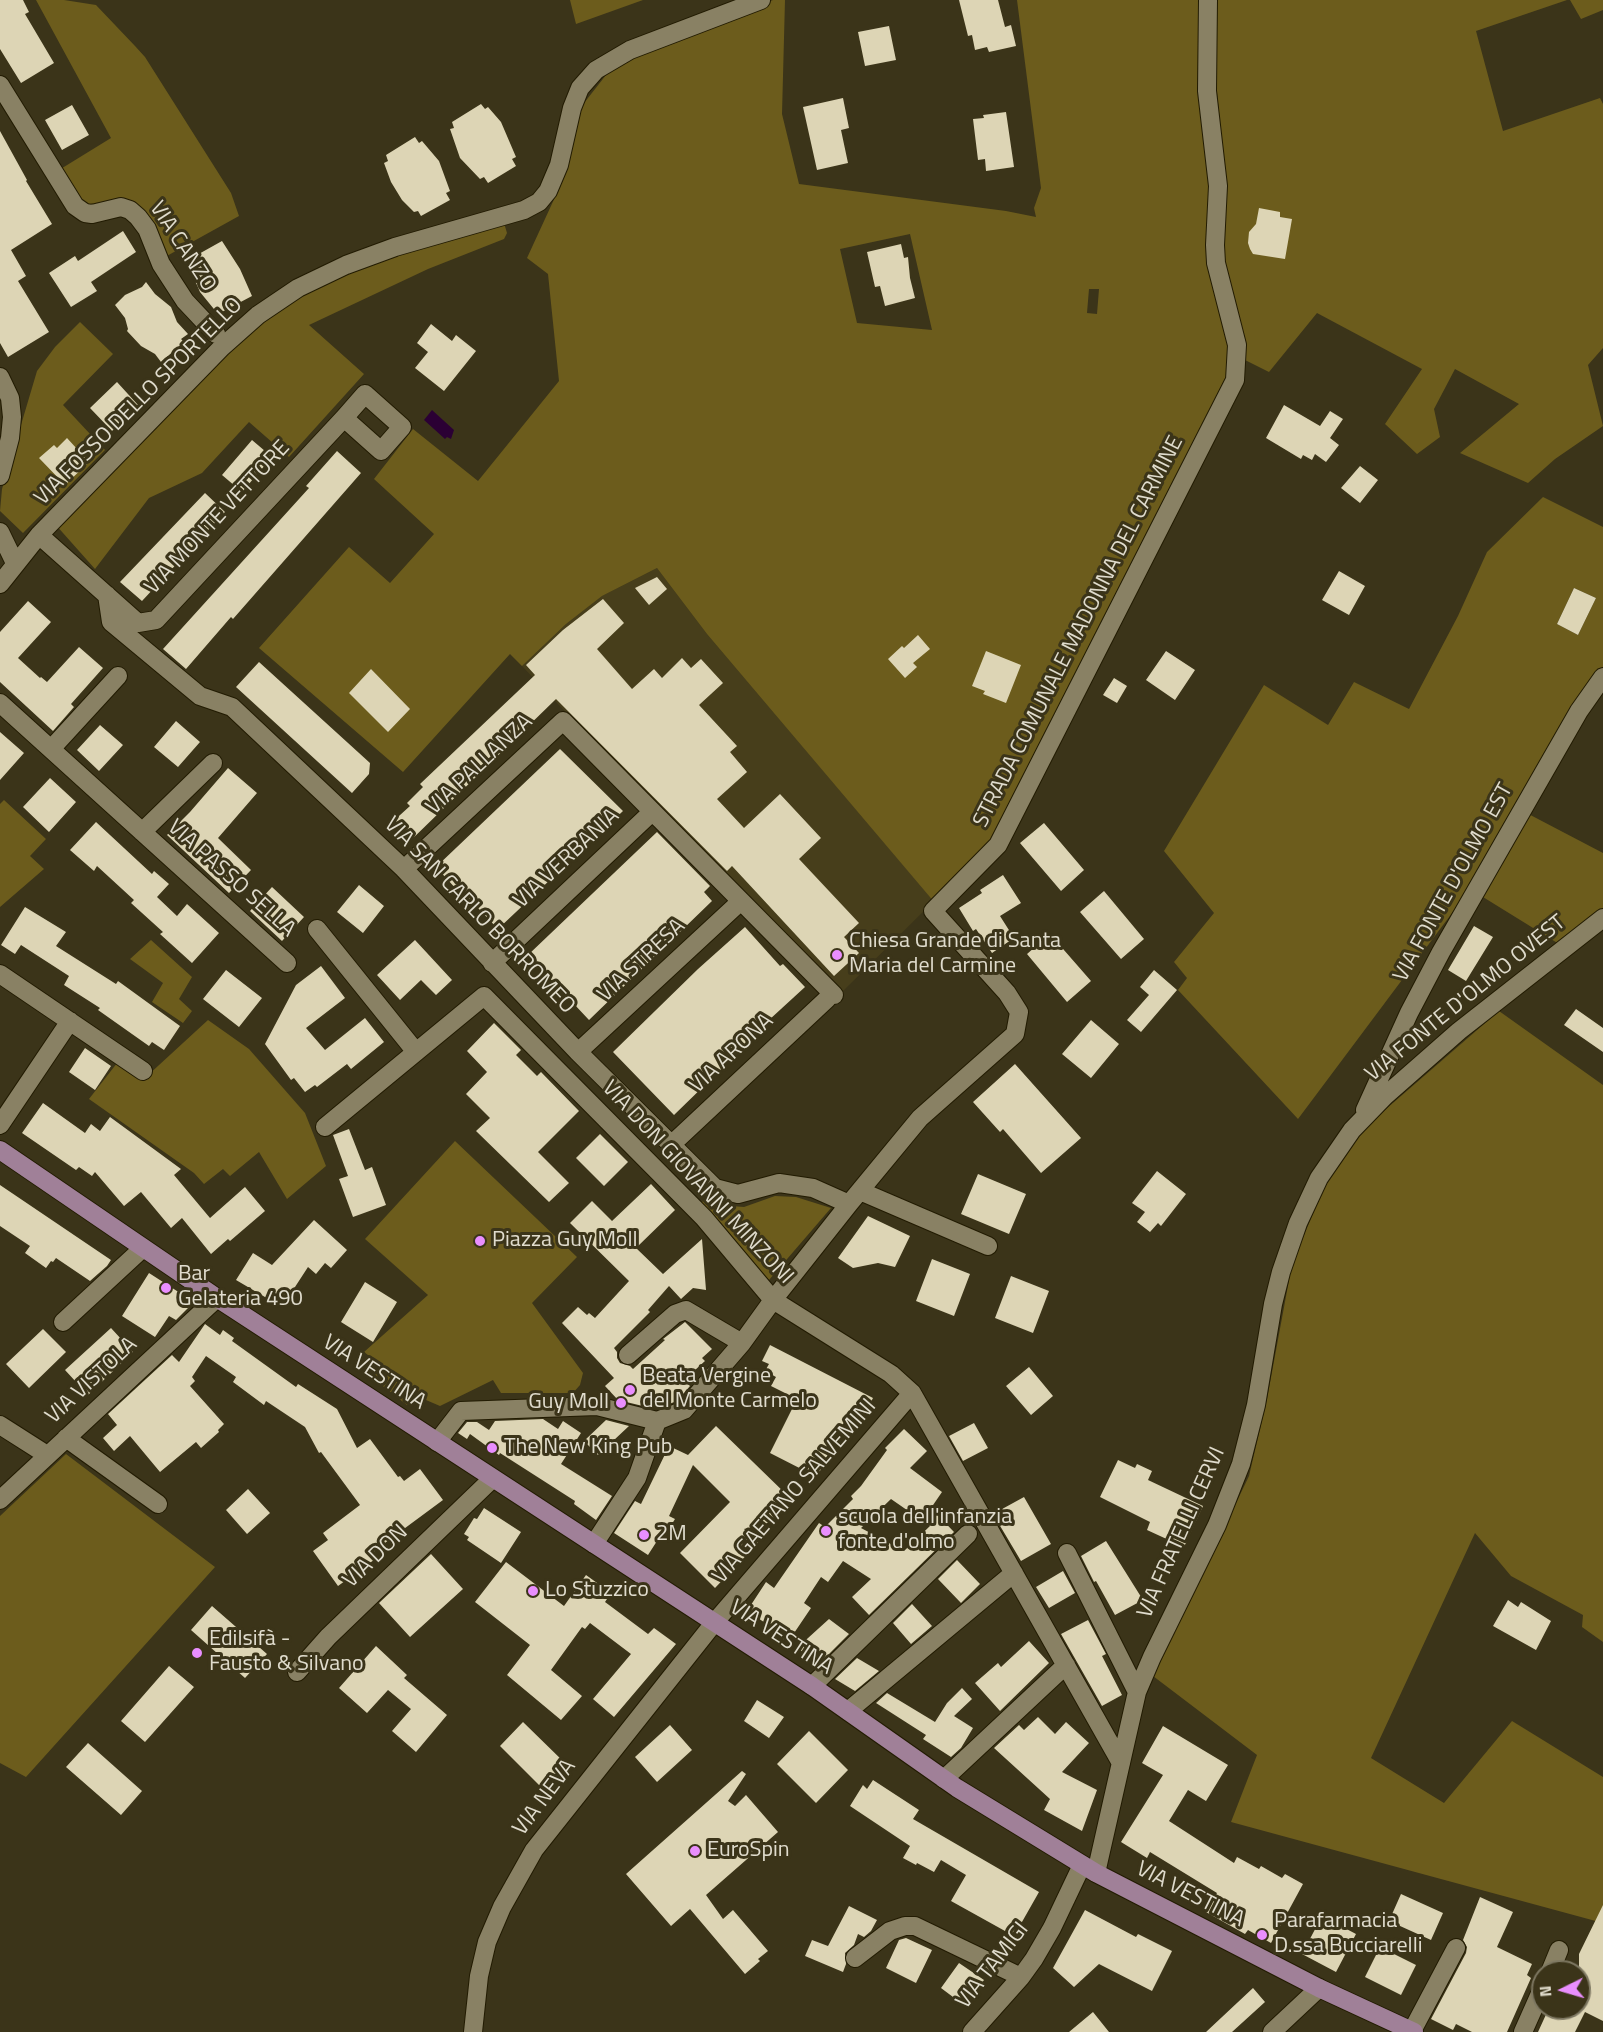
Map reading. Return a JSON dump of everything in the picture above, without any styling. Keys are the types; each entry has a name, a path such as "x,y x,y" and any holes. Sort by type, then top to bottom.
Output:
{"main road":[{"name":"VIA VESTINA","path":"0,1150 217,1298 812,1686 944,1779 1089,1869 1318,1988 1413,2031"}],"street":[{"name":"VIA FOSSO DELLO SPORTELLO","path":"0,584 39,535 222,346 258,315 298,288 346,265 395,247 524,210 539,202 548,191 559,165 572,108 580,88 596,70 630,50 761,0"},
{"name":"STRADA COMUNALE MADONNA DEL CARMINE","path":"854,1198 920,1118 1015,1034 1019,1012 1007,993 933,911 998,845 1235,380 1237,345 1216,263 1218,186 1207,91 1208,0"},
{"name":"VIA CANZO","path":"0,85 6,108 75,206 85,213 92,214 122,207 138,217 147,229 161,264 185,301 216,334"},
{"path":"0,377 10,398 12,417 10,438 0,476"},
{"name":"VIA MONTE VETTORE","path":"39,535 138,623 156,620 344,418"},
{"path":"0,532 15,563"},
{"name":"VIA SAN CARLO BORROMEO","path":"106,595 111,622 200,696 232,707 404,869 578,1052 715,1188 738,1194 779,1183 813,1188 854,1198 988,1246"},
{"path":"51,749 118,676"},
{"name":"VIA FONTE D'OLMO EST","path":"1361,1119 1406,1019 1441,952 1579,711 1603,677"},
{"name":"VIA PASSO SELLA","path":"0,703 287,963"},
{"name":"VIA PALLANZA","path":"404,869 567,725 651,813"},
{"name":"VIA PASSO SELLA","path":"142,832 213,763"},
{"path":"651,813 740,903"},
{"name":"VIA VERBANIA","path":"492,963 651,813"},
{"name":"VIA ARONA","path":"670,1145 830,997 740,903"},
{"name":"VIA STRESA","path":"578,1052 740,903"},
{"name":"VIA FONTE D'OLMO OVEST","path":"1361,1119 1445,1042 1603,918"},
{"path":"317,929 416,1052"},
{"path":"0,974 143,1071"},
{"name":"VIA DON GIOVANNI MINZONI","path":"325,1127 484,996 704,1218 773,1300 891,1374 912,1393 1121,1763"},
{"path":"0,1125 70,1021"},
{"name":"VIA FRATELLI CERVI","path":"1089,1869 1121,1763 1137,1692 1216,1525 1241,1464 1256,1405 1274,1304 1290,1245 1308,1200 1323,1171 1361,1119"},
{"path":"436,1442 461,1411 597,1406 657,1421 684,1410 742,1343 854,1198"},
{"path":"63,1322 143,1248"},
{"name":"VIA VISTOLA","path":"0,1500 217,1298"},
{"path":"628,1355 675,1314 686,1310 742,1343"},
{"name":"VIA GAETANO SALVEMINI","path":"714,1623 912,1393"},
{"path":"594,1544 637,1478 657,1421"},
{"path":"0,1425 47,1455"},
{"path":"66,1438 158,1504"},
{"name":"VIA DON","path":"297,1672 328,1638 492,1479"},
{"path":"812,1686 968,1534"},
{"path":"1067,1553 1137,1692"},
{"path":"848,1711 1014,1573"},
{"name":"VIA NEVA","path":"473,2032 479,1976 487,1942 502,1907 527,1862 561,1814 714,1623"},
{"path":"944,1779 1066,1665"},
{"name":"VIA TAMIGI","path":"972,2032 1021,1977 1089,1869"},
{"path":"855,1958 890,1931 905,1926 915,1926 1021,1977"},
{"path":"1413,2031 1456,1948"},
{"path":"1555,1960 1559,1950"},
{"path":"1272,2032 1318,1988"},
{"path":"1523,2032 1531,2014"}],"shaded area":[{"path":"36,0 64,0 96,5 135,46 145,57 231,193 239,216 165,257 145,218 90,212 59,170 111,138"},
{"path":"570,0 643,0 576,24"},
{"path":"773,0 785,0 782,114 799,184 1006,211 1036,217 1034,208 1041,188 1017,0 1201,0 1222,238 1227,195 1215,72 1214,0 1567,0 1476,31 1503,131 1600,98 1603,104 1603,348 1588,365 1603,426 1555,459 1528,483 1460,453 1519,404 1455,369 1434,409 1440,437 1417,454 1385,424 1422,369 1317,313 1269,372 1245,360 1238,387 1217,437 1210,444 994,841 935,903 707,634 657,568 602,596 566,624 522,666 510,654 403,772 259,648 349,547 390,583 434,534 374,479 413,429 478,481 559,381 548,274 527,258 562,182 577,112 614,65","holes":["910,234 932,330 857,323 840,249","1089,289 1099,289 1097,314 1087,313"]},
{"path":"1570,0 1603,0 1603,10 1581,19"},
{"path":"504,223 507,233 504,239 428,269 309,325 364,374 289,457 249,422 202,473 149,498 95,569 55,524 261,318 346,270"},
{"path":"80,322 113,354 63,405 105,450 23,533 0,511 2,489 37,371 55,347"},
{"path":"432,410 454,430 451,439 447,437 445,439 424,420"},
{"path":"1543,497 1603,527 1603,667 1588,682 1517,808 1603,853 1603,910 1559,944 1470,889 1298,1119 1178,990 1187,978 1174,962 1214,913 1164,851 1264,685 1328,725 1354,682 1409,709 1458,616 1487,552","holes":["1574,588 1596,598 1578,635 1557,624"]},
{"path":"657,568 707,634 934,901 840,994 721,876 522,666 566,624 602,596"},
{"path":"4,800 46,839 30,856 44,869 0,907 0,804"},
{"path":"151,940 192,977 179,999 192,1011 183,1023 152,1002 163,983 130,959"},
{"path":"1499,1011 1603,1085 1603,1642 1582,1627 1583,1615 1511,1576 1475,1533 1371,1758 1444,1803 1512,1721 1603,1777 1603,1923 1231,1822 1257,1755 1153,1676 1249,1476 1267,1399 1292,1264 1329,1175 1352,1144 1386,1109"},
{"path":"208,1020 249,1049 305,1113 326,1166 287,1199 259,1152 230,1176 223,1169 204,1184 194,1173 89,1099 121,1058 146,1077"},
{"path":"455,1141 577,1257 532,1303 583,1373 580,1385 573,1393 501,1393 493,1380 440,1406 419,1397 407,1405 374,1379 376,1361 364,1352 428,1295 365,1239"},
{"path":"775,1196 796,1197 831,1208 769,1280 698,1203 705,1201 718,1205 744,1207"},
{"path":"66,1454 215,1567 26,1777 0,1763 0,1516"}],"building":[{"path":"0,0 23,0 29,12 25,14 54,63 21,83 0,49"},
{"path":"959,0 998,0 1005,27 1011,25 1016,46 989,52 987,47 975,50 972,35 968,36"},
{"path":"889,26 896,60 865,66 858,32"},
{"path":"843,98 849,128 841,130 848,163 817,170 803,107"},
{"path":"481,104 485,109 488,107 501,122 516,157 512,159 516,166 488,183 484,177 480,179 460,158 450,129 454,128 452,122"},
{"path":"72,105 89,135 62,150 45,120"},
{"path":"1006,112 1014,167 986,171 985,159 978,160 973,119 984,118 983,115"},
{"path":"0,131 52,224 11,250 26,276 18,281 49,332 8,357 0,343"},
{"path":"415,137 419,143 422,141 439,161 450,191 446,193 450,200 421,216 418,211 414,212 402,200 391,182 384,163 388,161 386,155"},
{"path":"1259,208 1280,212 1280,217 1292,219 1285,259 1253,254 1250,249 1249,232 1256,224"},
{"path":"123,231 136,252 91,282 97,291 71,307 49,273 75,256 78,261"},
{"path":"222,241 240,269 252,296 218,314 200,292 190,269 193,267 188,260"},
{"path":"901,244 904,258 908,257 915,298 885,306 880,286 875,287 867,252"},
{"path":"146,282 155,294 171,307 177,322 188,334 181,339 184,342 161,362 155,354 141,346 127,331 125,318 115,305 125,295 142,287"},
{"path":"431,324 452,341 456,335 476,351 444,391 415,368 428,352 417,343"},
{"path":"117,382 138,405 112,431 90,408"},
{"path":"1284,405 1320,426 1330,411 1343,419 1330,438 1339,445 1326,462 1315,454 1312,460 1303,455 1301,459 1266,438"},
{"path":"67,438 89,462 65,485 39,458 54,445 57,448"},
{"path":"252,440 272,457 242,492 222,475"},
{"path":"337,451 361,473 186,669 163,649 309,488 306,486"},
{"path":"1360,466 1378,480 1360,503 1341,488"},
{"path":"205,493 225,512 142,601 120,582"},
{"path":"1339,571 1365,586 1349,615 1322,600"},
{"path":"657,577 667,589 649,605 635,588"},
{"path":"1574,588 1596,598 1578,635 1557,624"},
{"path":"603,599 624,623 597,649 632,689 654,669 662,678 682,658 691,668 701,659 723,683 699,705 737,746 730,752 747,772 717,799 744,828 780,794 821,838 799,859 859,923 844,937 859,953 834,976 732,866 727,871 556,699 407,844 389,825 410,806 407,803 423,787 420,784 535,675 526,665 563,630"},
{"path":"28,601 51,622 18,658 40,678 47,682 79,647 103,668 71,704 74,707 53,731 0,682 0,632"},
{"path":"918,635 930,649 913,663 917,667 905,678 888,659"},
{"path":"986,651 1021,665 1006,703 983,694 985,691 972,686"},
{"path":"1166,651 1195,670 1175,700 1146,680"},
{"path":"259,662 370,763 369,774 352,793 236,687"},
{"path":"371,669 410,709 388,732 349,693"},
{"path":"1114,678 1127,686 1117,703 1103,695"},
{"path":"176,721 200,742 178,767 154,747"},
{"path":"100,725 123,745 99,771 77,750"},
{"path":"0,732 24,753 0,780"},
{"path":"560,749 623,811 498,929 436,867"},
{"path":"228,768 257,793 218,838 251,870 229,893 167,835"},
{"path":"50,778 76,802 49,832 23,807"},
{"path":"96,822 152,874 154,871 169,884 157,897 177,916 187,904 219,933 192,963 131,903 134,900 97,866 94,871 70,850"},
{"path":"1044,823 1084,870 1061,891 1020,843"},
{"path":"657,832 710,886 704,892 712,901 589,1020 528,955"},
{"path":"1003,875 1021,903 1000,916 1014,938 992,953 976,929 973,931 959,908 982,893 980,890"},
{"path":"359,885 384,906 363,933 337,912"},
{"path":"272,887 304,917 282,941 250,911"},
{"path":"1104,891 1144,939 1121,959 1080,912"},
{"path":"25,907 66,932 56,946 116,984 118,981 180,1026 164,1050 152,1042 149,1046 98,1010 100,1008 64,985 69,976 21,945 15,954 1,945"},
{"path":"1474,926 1493,937 1466,981 1448,970"},
{"path":"745,927 780,966 783,964 805,987 745,1042 747,1044 674,1115 613,1052 698,969"},
{"path":"1050,934 1091,981 1067,1002 1027,954"},
{"path":"415,940 452,980 436,995 421,980 400,1000 377,975"},
{"path":"321,966 345,998 306,1028 325,1050 365,1018 384,1042 351,1069 347,1064 317,1087 315,1085 305,1092 294,1078 291,1080 265,1044 296,985"},
{"path":"226,970 262,998 239,1027 203,999"},
{"path":"1154,970 1177,990 1141,1032 1127,1020 1149,995 1140,987"},
{"path":"1576,1009 1603,1028 1603,1052 1564,1025"},
{"path":"1091,1020 1119,1044 1091,1078 1062,1054"},
{"path":"494,1023 521,1050 516,1055 537,1076 541,1072 579,1111 538,1152 569,1183 549,1202 476,1131 490,1118 466,1094 487,1072 467,1051"},
{"path":"85,1048 111,1066 95,1090 69,1072"},
{"path":"1015,1064 1081,1138 1041,1173 1003,1129 1000,1132 973,1102"},
{"path":"43,1103 85,1133 91,1124 100,1131 110,1117 181,1169 174,1175 210,1218 245,1187 265,1211 211,1254 182,1218 171,1228 141,1192 124,1206 95,1172 92,1176 79,1167 76,1170 22,1133"},
{"path":"349,1129 365,1170 372,1167 386,1205 353,1217 339,1179 348,1176 333,1135"},
{"path":"600,1134 628,1162 604,1186 576,1158"},
{"path":"1157,1171 1186,1194 1161,1226 1158,1223 1150,1232 1137,1222 1145,1212 1132,1203"},
{"path":"978,1174 1026,1194 1009,1234 961,1214"},
{"path":"651,1184 675,1210 636,1248 663,1274 702,1239 706,1290 693,1288 681,1299 669,1286 648,1310 650,1312 614,1348 617,1358 620,1363 633,1369 665,1340 663,1339 685,1322 712,1349 702,1358 705,1361 684,1380 690,1386 677,1401 658,1408 655,1405 651,1408 618,1400 605,1386 614,1378 562,1323 578,1307 587,1315 589,1313 595,1318 629,1281 570,1223 592,1201 612,1221"},
{"path":"0,1185 111,1260 107,1266 90,1281 56,1258 46,1268 25,1253 30,1246 0,1226"},
{"path":"868,1216 910,1236 895,1267 878,1263 853,1268 838,1258"},
{"path":"314,1220 347,1250 331,1268 325,1263 316,1274 308,1267 282,1307 236,1280 253,1253 272,1265"},
{"path":"932,1259 970,1274 954,1316 916,1301"},
{"path":"149,1273 194,1302 176,1320 169,1316 155,1337 122,1316"},
{"path":"1011,1276 1049,1291 1033,1333 995,1318"},
{"path":"365,1282 397,1302 373,1342 341,1322"},
{"path":"205,1324 220,1335 223,1330 234,1338 232,1341 296,1387 298,1384 337,1409 357,1448 370,1439 398,1477 400,1476 404,1481 420,1469 443,1500 374,1551 378,1557 338,1586 313,1551 328,1540 323,1533 360,1505 321,1452 319,1453 305,1427 266,1401 264,1405 233,1382 236,1377 206,1356 192,1377 195,1381 190,1386 224,1424 218,1430 219,1432 201,1448 196,1442 160,1472 130,1436 114,1451 103,1438 117,1425 108,1414 172,1355 179,1362"},
{"path":"111,1328 133,1352 88,1395 65,1370"},
{"path":"43,1329 66,1352 29,1388 6,1364"},
{"path":"770,1345 873,1398 858,1427 845,1420 817,1477 770,1453 797,1399 771,1386 776,1377 765,1371 769,1364 762,1361"},
{"path":"1029,1367 1053,1396 1031,1415 1006,1386"},
{"path":"543,1419 558,1429 563,1421 581,1433 561,1464 612,1496 596,1520 574,1504 575,1501 500,1453 499,1455 470,1434 467,1439 458,1433 467,1422 477,1422 489,1430 495,1421"},
{"path":"606,1420 629,1426 598,1455 584,1441"},
{"path":"974,1423 988,1448 963,1461 949,1436"},
{"path":"716,1426 789,1497 782,1513 775,1521 744,1529 758,1543 715,1588 680,1553 730,1502 693,1465 669,1516 675,1519 660,1543 657,1541 648,1555 614,1533 635,1501 641,1504 669,1446 688,1455"},
{"path":"904,1429 927,1451 910,1468 942,1492 931,1508 954,1532 869,1615 852,1597 871,1579 843,1561 828,1582 821,1577 804,1603 811,1608 788,1642 768,1629 770,1626 747,1611 766,1582 774,1588 819,1523 825,1527 853,1499 851,1496 887,1450 885,1448","holes":["891,1499 930,1526 904,1551 861,1528"]},
{"path":"1118,1460 1135,1468 1137,1464 1152,1471 1148,1480 1203,1506 1184,1547 1147,1530 1150,1522 1100,1497"},
{"path":"248,1489 270,1513 247,1534 226,1510"},
{"path":"1024,1497 1051,1544 1021,1561 993,1514"},
{"path":"484,1508 521,1532 501,1563 467,1540 469,1537 464,1534 474,1518 477,1519"},
{"path":"1106,1541 1143,1600 1115,1615 1081,1556"},
{"path":"431,1554 463,1589 410,1637 379,1603"},
{"path":"957,1560 980,1584 961,1603 938,1579"},
{"path":"506,1562 564,1606 586,1575 611,1593 605,1602 648,1634 654,1628 676,1644 614,1717 593,1699 631,1654 590,1623 585,1629 582,1627 551,1670 582,1696 561,1720 507,1675 530,1645 475,1602"},
{"path":"1063,1571 1075,1593 1049,1608 1036,1587"},
{"path":"1508,1600 1518,1607 1521,1602 1551,1621 1536,1650 1493,1626"},
{"path":"912,1604 932,1626 911,1644 893,1623"},
{"path":"212,1606 267,1654 245,1678 191,1630"},
{"path":"829,1619 849,1634 817,1666 797,1648"},
{"path":"1088,1620 1106,1654 1102,1656 1122,1695 1102,1706 1061,1634"},
{"path":"1029,1641 1049,1663 1000,1711 975,1683 998,1663 1001,1667"},
{"path":"376,1646 407,1675 404,1678 447,1715 416,1752 392,1731 411,1709 388,1690 367,1713 339,1688"},
{"path":"857,1658 879,1671 855,1691 835,1679"},
{"path":"169,1666 194,1687 145,1742 121,1721"},
{"path":"962,1688 972,1699 954,1716 973,1728 961,1748 951,1757 923,1739 926,1735 876,1703 887,1693 935,1722 947,1703"},
{"path":"757,1700 784,1717 769,1738 744,1721"},
{"path":"1038,1717 1055,1734 1066,1722 1089,1743 1062,1772 1097,1790 1082,1831 1044,1810 1050,1799 994,1748 1019,1725 1024,1730"},
{"path":"523,1722 567,1765 543,1789 500,1746"},
{"path":"670,1725 692,1750 657,1782 635,1757"},
{"path":"1163,1726 1228,1765 1206,1801 1188,1790 1169,1821 1234,1863 1237,1857 1259,1869 1261,1866 1282,1878 1285,1874 1303,1884 1271,1943 1248,1930 1245,1934 1206,1912 1217,1893 1150,1852 1147,1858 1121,1842 1163,1775 1142,1763"},
{"path":"809,1731 848,1770 816,1803 777,1764"},
{"path":"88,1743 142,1791 121,1815 66,1767"},
{"path":"742,1771 746,1774 728,1801 735,1806 746,1795 778,1832 706,1895 723,1919 733,1910 768,1951 745,1974 690,1909 671,1926 626,1874"},
{"path":"873,1780 919,1810 913,1819 1039,1892 1014,1936 951,1901 966,1875 941,1860 934,1872 903,1858 910,1846 850,1806 863,1785 867,1789"},
{"path":"1401,1894 1443,1913 1431,1940 1389,1921"},
{"path":"1480,1897 1513,1912 1497,1947 1531,1964 1527,1975 1531,1978 1507,2032 1472,2032 1456,2024 1453,2030 1431,2019 1466,1953 1467,1947 1463,1940"},
{"path":"1603,1905 1603,2021 1591,2015 1591,1960 1579,1960 1579,1954"},
{"path":"849,1906 877,1920 871,1931 864,1937 858,1934 854,1945 845,1953 846,1964 843,1972 805,1956 812,1940 828,1946"},
{"path":"1085,1910 1136,1937 1138,1934 1172,1951 1152,1991 1099,1964 1074,1987 1053,1968"},
{"path":"1322,1916 1356,1934 1336,1972 1302,1954"},
{"path":"906,1938 932,1950 916,1983 886,1968 899,1940"},
{"path":"1380,1947 1416,1965 1401,1995 1365,1977"},
{"path":"959,1963 984,1980 965,2006 941,1988"},
{"path":"1253,1988 1265,2002 1232,2032 1206,2032"},
{"path":"1093,2012 1109,2032 1069,2032"},
{"path":"1544,2020 1581,2020 1575,2032 1538,2032"}],"place":[{"name":"Chiesa Grande di Santa Maria del Carmine","path":"837,955"},
{"name":"Piazza Guy Moll","path":"480,1241"},
{"name":"Bar Gelateria 490","path":"166,1288"},
{"name":"Beata Vergine del Monte Carmelo","path":"630,1390"},
{"name":"Guy Moll","path":"621,1403"},
{"name":"The New King Pub","path":"492,1448"},
{"name":"scuola dell'infanzia fonte d'olmo","path":"826,1531"},
{"name":"2M","path":"644,1535"},
{"name":"Lo Stuzzico","path":"533,1591"},
{"name":"Edilsifà - Fausto & Silvano","path":"197,1653"},
{"name":"EuroSpin","path":"695,1851"},
{"name":"Parafarmacia D.ssa Bucciarelli","path":"1262,1935"}]}
